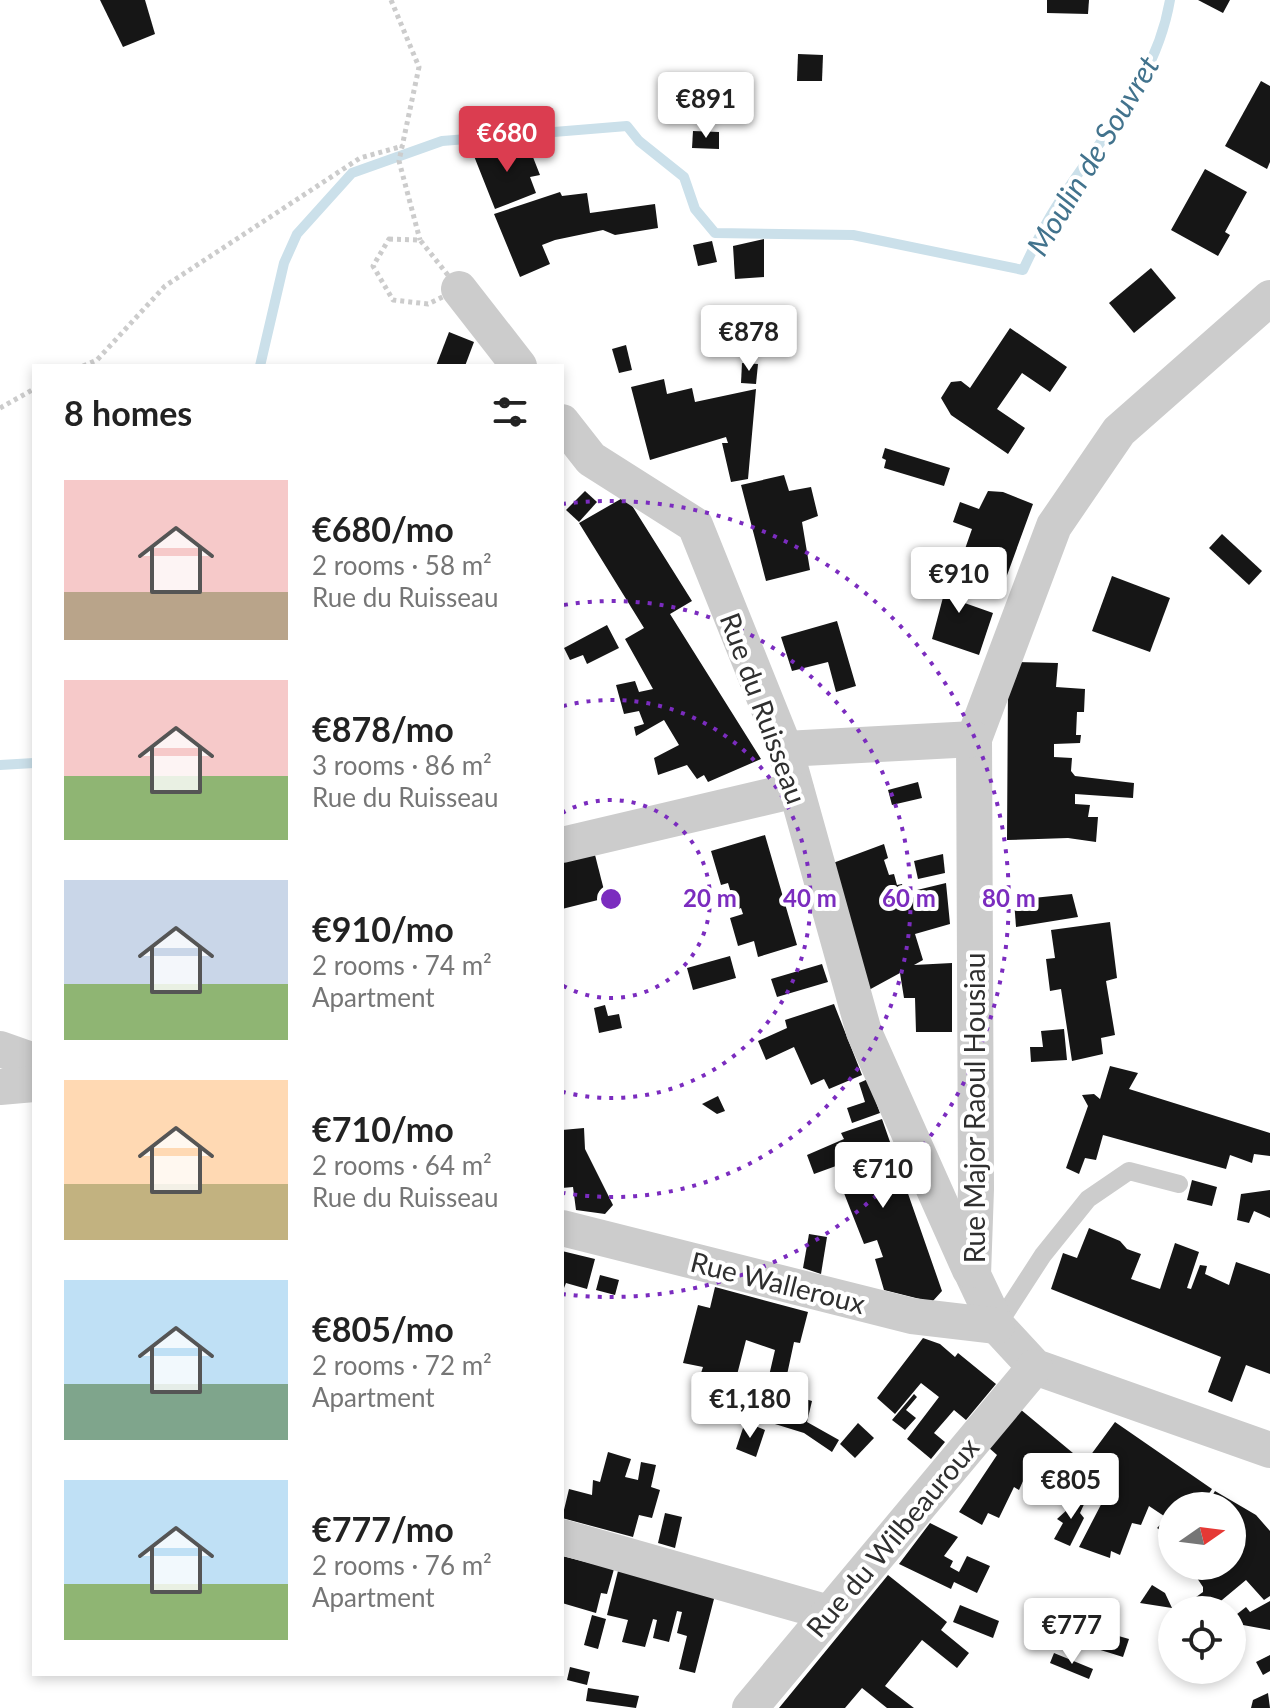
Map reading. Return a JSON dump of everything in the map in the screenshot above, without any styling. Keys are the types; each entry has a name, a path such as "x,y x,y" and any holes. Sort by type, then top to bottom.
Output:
{"street":[{"path":"459,289 517,364"},
{"name":"Rue Major Raoul Housiau","path":"1270,298 1119,431 1062,514 1054,526 974,739 976,1189 973,1275 997,1326 1035,1367 1270,1450"},
{"name":"Rue du Ruisseau","path":"564,425 591,459 695,525 785,749 864,1032 936,1201 973,1275"},
{"path":"785,749 974,739"},
{"path":"564,845 796,790"},
{"path":"0,1049 32,1060"},
{"path":"0,1087 32,1084"},
{"name":"Rue Walleroux","path":"564,1229 912,1316 997,1326"},
{"name":"Rue du Wilbeauroux","path":"750,1708 1035,1367"},
{"path":"564,1538 829,1613"}],"lane":[{"path":"997,1326 1043,1255 1088,1199 1129,1171 1179,1184"}],"path":[{"path":"391,0 419,67 399,161 420,240 459,289 428,304 393,300 373,266 389,239 420,240"},
{"path":"88,364 97,360 165,286 360,158 402,147"},
{"path":"0,408 32,390"}],"building":[{"path":"100,0 145,0 155,34 123,47"},
{"path":"1047,0 1089,0 1088,14 1047,13"},
{"path":"1198,0 1230,0 1223,13"},
{"path":"798,54 823,55 822,81 797,81"},
{"path":"1261,81 1270,86 1270,162 1267,169 1225,146"},
{"path":"693,131 719,132 719,149 692,148"},
{"path":"519,147 529,147 540,175 530,177 536,193 495,209 472,151 497,150 499,156"},
{"path":"1205,169 1247,192 1225,232 1230,235 1218,256 1171,230"},
{"path":"560,192 562,196 587,193 590,213 655,204 658,228 615,235 603,230 555,240 542,245 550,264 520,277 494,214"},
{"path":"764,239 764,277 735,279 733,246"},
{"path":"712,241 717,262 698,266 693,245"},
{"path":"1151,268 1176,298 1134,333 1109,303"},
{"path":"1010,328 1067,367 1050,392 1022,373 997,409 1025,428 1008,454 951,415 941,398 951,382 961,381 970,388"},
{"path":"449,332 474,342 466,364 437,364"},
{"path":"626,345 632,370 619,373 612,349"},
{"path":"742,363 758,364 756,384 741,383"},
{"path":"664,379 667,394 692,388 695,402 756,389 748,479 731,482 722,443 728,443 726,437 650,460 631,387"},
{"path":"885,448 950,468 944,486 884,468 886,460 882,458"},
{"path":"784,475 789,491 811,487 818,516 802,522 810,570 766,581 741,485"},
{"path":"585,491 597,502 579,522 566,510"},
{"path":"988,491 1003,492 1033,504 1002,589 974,579 976,573 959,566 972,529 953,522 960,502 979,509"},
{"path":"626,496 692,601 670,614 761,759 708,782 704,775 697,779 687,765 658,775 654,758 679,745 664,720 636,736 634,727 644,724 639,711 624,714 616,685 635,681 639,692 653,689 625,639 644,628 579,523"},
{"path":"1222,534 1262,571 1249,585 1209,548"},
{"path":"934,566 967,576 959,601 993,613 979,655 932,639 946,586 930,579"},
{"path":"1112,576 1170,598 1150,652 1092,631"},
{"path":"837,621 856,686 836,692 828,662 792,671 781,637"},
{"path":"607,625 619,648 587,664 583,655 570,660 564,648"},
{"path":"1015,662 1058,663 1056,687 1085,689 1084,712 1077,712 1076,735 1081,735 1080,743 1054,744 1054,757 1072,758 1071,771 1075,776 1134,783 1133,798 1075,794 1075,804 1090,805 1088,817 1098,817 1096,842 1068,838 1007,840 1008,686"},
{"path":"918,782 922,798 892,805 888,790"},
{"path":"765,835 797,945 758,957 754,941 738,946 730,918 743,914 741,908 736,910 728,883 721,885 711,851"},
{"path":"884,844 888,858 884,860 889,875 894,874 897,885 902,884 906,900 917,896 917,890 946,883 950,924 915,934 923,960 914,965 952,963 952,1032 916,1032 915,998 904,998 900,973 867,991 833,863"},
{"path":"594,851 606,898 564,908 564,859"},
{"path":"943,854 945,873 918,879 914,861"},
{"path":"1072,894 1078,917 1016,927 1014,900"},
{"path":"1110,922 1117,978 1106,981 1115,1035 1101,1038 1103,1054 1072,1061 1061,989 1050,991 1046,959 1055,958 1051,930"},
{"path":"730,956 736,978 693,990 687,968"},
{"path":"822,964 828,982 777,997 771,979"},
{"path":"834,1004 862,1075 829,1089 824,1079 811,1085 794,1047 766,1060 758,1041 787,1028 785,1020"},
{"path":"605,1005 608,1016 619,1014 622,1028 599,1033 594,1008"},
{"path":"1064,1029 1067,1060 1031,1062 1030,1047 1043,1047 1041,1031"},
{"path":"1110,1066 1138,1073 1129,1089 1270,1133 1270,1156 1254,1154 1252,1163 1230,1155 1226,1169 1103,1135 1096,1160 1085,1158 1079,1174 1066,1168 1088,1106 1082,1095 1094,1094 1100,1099"},
{"path":"868,1079 880,1113 852,1123 847,1108 865,1102 859,1083"},
{"path":"718,1096 725,1111 717,1114 702,1104"},
{"path":"882,1119 942,1291 932,1302 884,1290 875,1259 883,1257 877,1240 864,1244 840,1183 863,1174 858,1158 814,1174 807,1155 844,1139 841,1133"},
{"path":"584,1128 585,1149 613,1205 605,1214 576,1210 573,1187 564,1188 564,1130"},
{"path":"1192,1180 1217,1187 1212,1206 1187,1200"},
{"path":"1270,1190 1270,1218 1254,1211 1249,1223 1237,1220 1241,1194"},
{"path":"1089,1228 1141,1254 1131,1279 1160,1289 1175,1243 1199,1252 1187,1288 1191,1289 1200,1265 1207,1266 1205,1274 1229,1285 1236,1262 1270,1274 1270,1374 1246,1365 1232,1402 1208,1392 1221,1357 1051,1289 1063,1253 1077,1258"},
{"path":"809,1234 827,1237 821,1274 803,1268"},
{"path":"564,1251 595,1259 587,1289 566,1283 564,1288"},
{"path":"600,1275 619,1280 615,1295 596,1290"},
{"path":"715,1287 808,1312 800,1343 794,1342 779,1412 789,1415 795,1396 812,1401 807,1422 839,1440 832,1452 804,1433 759,1419 775,1350 746,1340 730,1402 712,1397 716,1385 699,1379 703,1367 683,1363 698,1305 710,1308"},
{"path":"923,1338 940,1344 955,1357 958,1353 996,1384 966,1420 954,1410 934,1433 945,1442 931,1459 907,1439 939,1397 921,1383 895,1414 877,1398"},
{"path":"914,1394 917,1397 906,1410 916,1418 905,1430 892,1420"},
{"path":"1020,1409 1097,1473 1069,1508 1031,1478 1034,1475 1028,1470 1019,1490 1014,1487 999,1518 988,1513 982,1525 959,1512 997,1455 988,1447"},
{"path":"745,1422 765,1430 756,1457 736,1449"},
{"path":"1115,1422 1212,1489 1210,1492 1158,1492 1158,1512 1149,1506 1141,1525 1132,1523 1120,1555 1111,1551 1110,1558 1079,1547 1107,1493 1099,1488 1110,1473 1090,1456"},
{"path":"858,1423 874,1438 855,1458 840,1444"},
{"path":"608,1452 631,1459 625,1477 638,1480 641,1462 656,1465 651,1487 660,1490 652,1518 639,1515 633,1537 564,1519 569,1489 592,1495 593,1480 600,1482"},
{"path":"1092,1487 1080,1513 1084,1518 1070,1546 1054,1539 1063,1523 1057,1519"},
{"path":"1246,1509 1256,1515 1270,1531 1270,1596 1264,1600 1246,1580"},
{"path":"665,1513 682,1517 675,1548 658,1543"},
{"path":"930,1523 958,1537 944,1556 953,1561 950,1567 959,1572 967,1556 990,1566 977,1593 954,1582 951,1589 899,1564"},
{"path":"564,1556 614,1569 607,1594 601,1593 596,1613 564,1604"},
{"path":"618,1571 715,1595 695,1673 679,1669 687,1636 677,1633 682,1612 677,1611 669,1642 653,1638 657,1620 653,1619 645,1647 622,1642 628,1620 607,1615"},
{"path":"888,1575 947,1622 941,1630 969,1653 957,1668 922,1640 885,1686 914,1708 887,1708 862,1688 845,1708 779,1708"},
{"path":"1198,1580 1246,1580 1227,1596 1198,1596 1203,1592"},
{"path":"1152,1585 1166,1596 1158,1596 1158,1606 1140,1603"},
{"path":"1270,1601 1270,1630 1246,1626 1246,1607 1250,1612"},
{"path":"960,1605 999,1621 993,1638 953,1622"},
{"path":"592,1615 606,1619 598,1649 584,1645"},
{"path":"1040,1617 1058,1623 1059,1619 1129,1639 1123,1657 1036,1630"},
{"path":"1054,1653 1093,1669 1089,1679 1050,1663"},
{"path":"1270,1655 1270,1671 1263,1675 1256,1662"},
{"path":"570,1667 590,1672 587,1685 567,1680"},
{"path":"588,1688 639,1696 636,1708 586,1701"},
{"path":"1268,1693 1270,1708 1251,1708 1253,1700"}],"waterway":[{"name":"Moulin de Souvret","path":"260,364 284,263 297,234 352,173 442,141 627,126 639,141 684,177 695,209 715,233 853,235 1023,270 1051,215 1137,87 1151,60 1170,0"},
{"name":"Moulin de Souvret","path":"0,765 32,763"}]}
